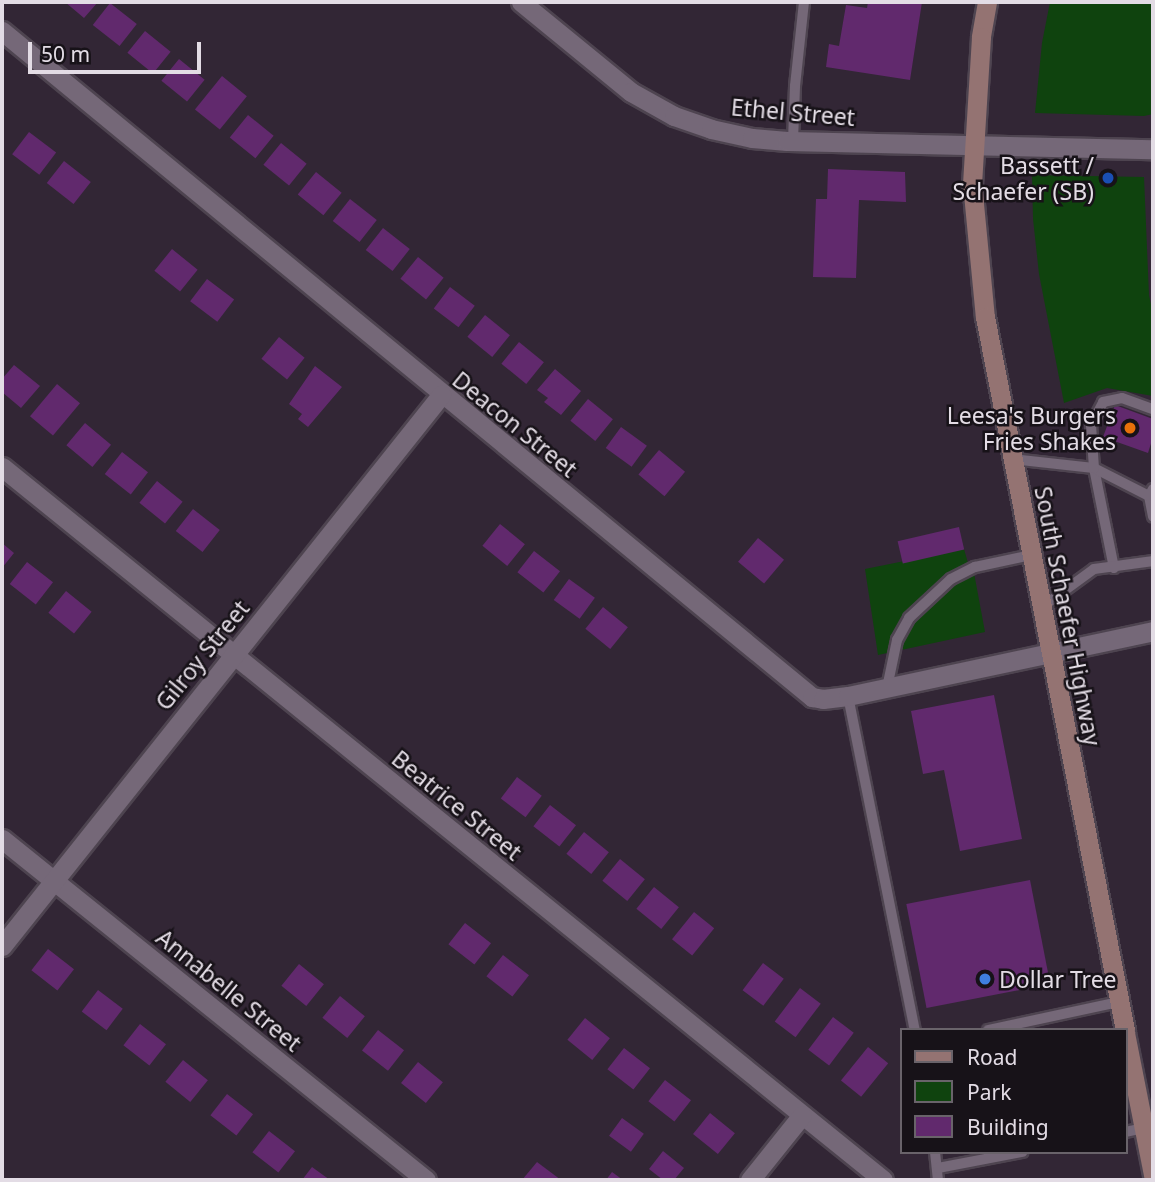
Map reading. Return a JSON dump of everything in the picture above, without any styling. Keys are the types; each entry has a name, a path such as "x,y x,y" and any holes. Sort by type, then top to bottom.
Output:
{"main road":[{"name":"South Schaefer Highway","path":"987,2 981,37 972,183 978,267 1041,607 1124,1028"},
{"name":"South Schaefer Highway","path":"1128,1063 1135,1130 1153,1174"}],"street":[{"name":"Ethel Street","path":"521,2 631,92 653,105 710,129 752,138 793,141 1153,149"},
{"name":"Deacon Street","path":"2,31 802,691 822,699 848,696 1051,654"},
{"name":"Gilroy Street","path":"2,946 441,395"},
{"name":"Beatrice Street","path":"2,467 883,1180"},
{"path":"1051,654 1153,631"},
{"name":"Annabelle Street","path":"2,839 426,1180"},
{"path":"750,1180 802,1115"}],"lane":[{"path":"793,141 795,86 804,2"},
{"path":"1114,569 1094,468 1091,425 1102,402 1122,398 1153,409"},
{"path":"1013,459 1094,468 1151,493 1153,517"},
{"path":"887,688 897,640 909,618 951,579 975,567 1031,555"},
{"path":"1041,607 1094,569 1114,569 1153,561"},
{"path":"848,696 915,1028"},
{"path":"997,1028 1119,1002"},
{"path":"935,1154 938,1180"},
{"path":"938,1168 1012,1154"}],"green space":[{"path":"1050,2 1153,2 1153,114 1035,113 1042,43"},
{"path":"1032,175 1144,177 1149,295 1153,315 1153,396 1107,388 1064,403 1039,274 1033,219"},
{"path":"964,549 968,563 972,562 985,632 878,655 865,569"}],"building":[{"path":"65,2 98,2 84,18"},
{"path":"868,2 922,2 910,80 826,67 829,44 839,46 846,5 867,8"},
{"path":"110,3 137,24 120,46 93,25"},
{"path":"145,31 171,52 153,74 127,53"},
{"path":"179,59 205,80 187,102 161,81"},
{"path":"222,76 247,96 220,130 195,109"},
{"path":"248,115 274,136 255,158 230,138"},
{"path":"29,132 56,152 39,175 12,154"},
{"path":"281,143 307,164 289,186 263,165"},
{"path":"64,161 91,182 74,204 47,183"},
{"path":"828,169 905,172 906,202 859,200 856,278 813,277 816,199 827,199"},
{"path":"316,172 342,193 323,215 298,195"},
{"path":"350,199 377,220 360,242 333,221"},
{"path":"383,228 410,249 393,271 366,250"},
{"path":"172,249 198,270 180,292 154,271"},
{"path":"418,257 444,278 426,300 400,279"},
{"path":"207,279 234,299 217,322 190,301"},
{"path":"450,287 475,306 459,327 434,309"},
{"path":"485,315 510,335 492,357 467,337"},
{"path":"279,337 305,358 287,380 261,359"},
{"path":"519,342 544,362 526,384 501,364"},
{"path":"14,365 40,386 21,408 2,392 2,379"},
{"path":"315,366 342,387 308,427 298,419 302,414 289,404"},
{"path":"555,369 581,391 561,415 544,402 548,398 537,390"},
{"path":"57,384 80,403 53,435 30,416"},
{"path":"588,399 613,419 595,441 570,421"},
{"name":"Leesa's Burgers Fries Shakes","path":"1115,405 1153,419 1153,437 1148,453 1103,437"},
{"path":"85,423 111,445 92,467 66,445"},
{"path":"621,427 647,446 632,467 606,448"},
{"path":"659,450 685,472 664,496 638,475"},
{"path":"122,452 148,472 131,494 105,474"},
{"path":"157,481 183,502 165,524 139,503"},
{"path":"193,509 220,530 203,552 176,531"},
{"path":"500,524 525,544 507,566 482,546"},
{"path":"959,527 964,549 903,564 898,541"},
{"path":"758,538 784,560 764,584 738,562"},
{"path":"2,543 14,553 2,568"},
{"path":"534,551 560,571 543,593 517,572"},
{"path":"27,562 53,582 36,604 10,584"},
{"path":"569,579 595,598 580,619 554,600"},
{"path":"66,591 92,612 74,634 48,613"},
{"path":"603,607 628,627 610,649 585,629"},
{"path":"994,695 1022,839 960,851 944,770 923,774 911,711"},
{"path":"517,777 542,796 526,817 501,799"},
{"path":"550,805 576,825 559,847 533,826"},
{"path":"584,832 609,852 591,874 566,854"},
{"path":"620,859 645,879 627,901 602,881"},
{"path":"1030,880 1050,984 927,1008 906,904"},
{"path":"654,887 679,907 661,929 636,909"},
{"path":"694,912 714,928 692,956 672,939"},
{"path":"465,923 491,943 474,965 448,944"},
{"path":"48,949 74,969 57,991 31,970"},
{"path":"503,955 529,975 512,997 486,976"},
{"path":"763,963 784,979 763,1006 743,990"},
{"path":"299,964 324,984 306,1006 281,986"},
{"path":"800,988 821,1004 795,1037 775,1022"},
{"path":"98,990 123,1009 107,1030 82,1012"},
{"path":"340,996 365,1016 347,1038 322,1018"},
{"path":"833,1017 854,1033 829,1065 808,1050"},
{"path":"585,1018 610,1038 592,1060 567,1040"},
{"path":"140,1024 166,1044 149,1066 123,1045"},
{"path":"378,1030 404,1050 388,1071 362,1050"},
{"path":"868,1047 888,1063 861,1097 841,1080"},
{"path":"624,1048 650,1068 633,1090 607,1069"},
{"path":"183,1060 208,1080 190,1102 165,1082"},
{"path":"418,1062 443,1082 426,1103 401,1083"},
{"path":"665,1080 691,1100 674,1122 648,1101"},
{"path":"227,1094 253,1114 236,1136 210,1115"},
{"path":"710,1113 735,1133 718,1154 693,1134"},
{"path":"622,1118 644,1134 631,1152 609,1136"},
{"path":"269,1131 295,1151 278,1173 252,1152"},
{"path":"663,1151 684,1168 674,1180 663,1180 649,1169"},
{"path":"537,1162 561,1180 522,1180"},
{"path":"312,1167 330,1180 302,1180"},
{"path":"612,1172 623,1180 606,1180"}],"place":[{"name":"Bassett / Schaefer (SB)","path":"1108,178"},
{"name":"Leesa's Burgers Fries Shakes","path":"1130,428"},
{"name":"Dollar Tree","path":"985,979"}]}
